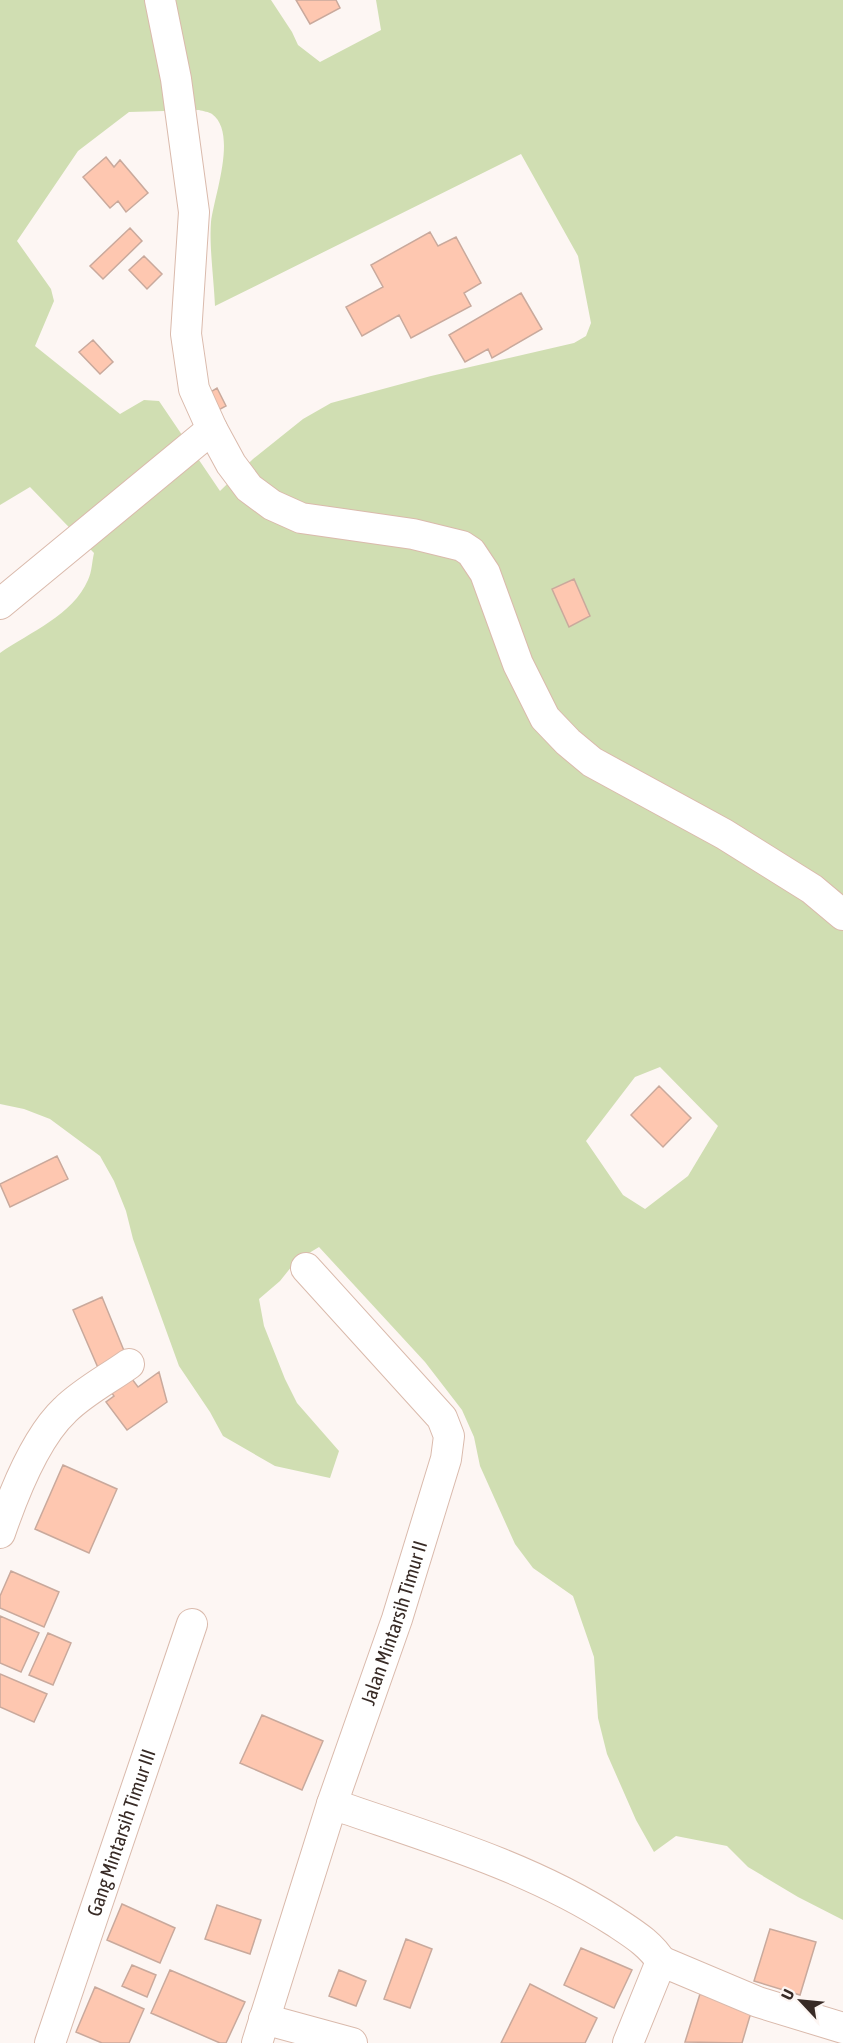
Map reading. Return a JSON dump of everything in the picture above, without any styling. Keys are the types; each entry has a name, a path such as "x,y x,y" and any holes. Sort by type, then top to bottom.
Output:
{"street":[{"path":"160,0 176,79 194,212 186,334 194,389 231,464 249,488 272,505 301,518 413,534 462,546 471,552 485,573 518,664 546,718 568,742 592,762 724,834 803,883 843,915"},
{"path":"0,604 212,429"},
{"name":"Jalan Mintarsih Timur II","path":"306,1268 442,1418 449,1436 446,1459 397,1619 332,1804 260,2031 352,2043"},
{"path":"0,1533 19,1485 37,1449 64,1410 129,1364"},
{"name":"Gang Mintarsih Timur III","path":"50,2043 192,1624"},
{"path":"332,1804 469,1852 564,1892 636,1935 652,1948 662,1963 758,2002 843,2028"},
{"path":"628,2043 662,1963"}],"green space":[{"path":"0,0 271,0 298,45 320,62 381,30 376,0 843,0 843,1920 798,1897 748,1867 727,1846 676,1836 654,1852 636,1820 607,1754 598,1718 594,1657 573,1596 533,1568 515,1544 480,1466 474,1437 462,1410 425,1362 319,1247 296,1261 280,1281 259,1299 264,1326 297,1403 339,1451 330,1478 275,1466 223,1436 179,1366 133,1239 126,1211 114,1181 100,1156 50,1119 24,1109 0,1104 0,653 50,622 72,603 88,580 94,553 30,487 0,505","holes":["199,110 212,114 220,123 223,135 222,165 211,222 215,306 521,154 578,256 591,323 586,336 574,343 431,376 331,403 303,419 253,459 220,491 159,401 144,400 120,414 35,346 54,301 51,289 17,241 78,151 129,112","660,1067 718,1126 688,1176 645,1209 623,1195 586,1141 635,1077"]}],"building":[{"path":"296,0 336,0 340,8 310,24"},
{"path":"106,157 114,167 120,160 148,193 126,212 118,201 110,208 83,177"},
{"path":"130,228 142,241 103,279 90,266"},
{"path":"430,232 438,246 456,237 481,283 464,293 471,306 411,338 399,315 362,336 346,307 383,287 371,265"},
{"path":"144,256 162,274 147,289 129,270"},
{"path":"521,293 542,329 492,358 488,349 465,362 449,335"},
{"path":"93,340 113,362 100,374 79,352"},
{"path":"217,388 226,406 213,413 204,396"},
{"path":"574,579 590,616 569,627 552,589"},
{"path":"659,1086 691,1118 663,1147 631,1115"},
{"path":"57,1156 68,1179 10,1207 0,1184"},
{"path":"102,1297 127,1358 99,1370 73,1310"},
{"path":"159,1372 167,1402 127,1430 106,1402 114,1396 109,1389 129,1375 138,1387"},
{"path":"63,1465 117,1489 89,1553 35,1529"},
{"path":"11,1571 59,1592 44,1627 0,1608 0,1596"},
{"path":"0,1616 39,1633 21,1672 0,1663"},
{"path":"48,1633 71,1643 53,1685 29,1675"},
{"path":"0,1674 47,1694 34,1722 0,1707"},
{"path":"262,1715 323,1741 302,1790 240,1763"},
{"path":"122,1904 175,1928 160,1963 107,1940"},
{"path":"217,1905 261,1920 250,1954 205,1939"},
{"path":"770,1929 816,1942 800,1995 754,1981"},
{"path":"406,1939 432,1949 410,2008 384,1999"},
{"path":"581,1948 632,1970 614,2008 564,1985"},
{"path":"132,1965 156,1975 147,1997 122,1986"},
{"path":"170,1970 245,2002 226,2043 220,2043 151,2013"},
{"path":"339,1970 366,1981 356,2006 329,1996"},
{"path":"530,1984 597,2018 585,2043 501,2043"},
{"path":"95,1987 144,2009 129,2043 102,2043 76,2032"},
{"path":"700,1994 752,2009 742,2043 685,2042"}]}
